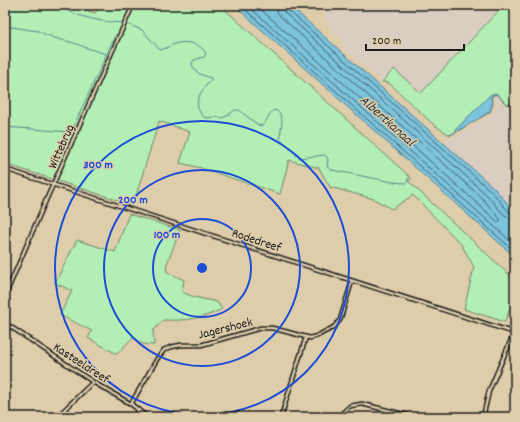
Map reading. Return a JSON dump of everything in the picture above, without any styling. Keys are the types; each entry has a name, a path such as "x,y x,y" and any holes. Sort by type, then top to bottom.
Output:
{"street":[{"name":"Wittebrug","path":"5,296 134,5"},
{"name":"Rodedreef","path":"5,169 514,333"},
{"name":"Jagershoek","path":"131,404 157,359 164,350 171,347 181,345 201,345 261,328 272,328 310,338 334,327 338,323 352,281"},
{"name":"Kasteeldreef","path":"5,323 93,382 131,404 147,417"},
{"path":"5,330 8,325"},
{"path":"483,417 489,391 514,333"},
{"path":"281,417 306,337"},
{"path":"57,417 93,382"},
{"path":"338,417 350,406 362,404 415,417"},
{"path":"133,417 139,410"}],"shaded area":[{"path":"326,5 504,5 421,93 394,70 382,82 343,48 345,42 331,30 324,15 323,8"},
{"path":"494,96 496,96 504,106 515,107 515,212 444,144 450,135 454,138 494,113 496,105"}],"green space":[{"path":"5,5 72,5 95,13 103,5 132,5 125,20 128,21 135,5 220,5 410,177 407,180 515,280 515,300 513,299 505,322 464,309 474,267 461,244 413,195 392,209 374,199 330,187 319,168 289,160 280,194 201,168 180,163 190,132 159,121 133,205 5,164"},
{"path":"504,5 515,5 515,104 506,104 497,94 492,94 455,130 456,132 450,135 434,125 389,83 382,82 394,69 421,93"},
{"path":"129,214 180,230 166,266 167,272 184,280 182,292 194,297 217,302 222,309 193,319 163,320 153,331 154,345 143,344 133,337 117,354 88,338 92,331 60,315 72,291 55,283 77,240 115,252"}],"water":[{"name":"Albertkanaal","path":"234,5 289,5 495,189 515,212 515,257"},
{"path":"496,93 498,95 493,95 491,98 493,103 490,112 456,132 455,130 490,95"}],"waterway":[{"path":"56,5 72,13 89,18 124,23"},
{"path":"127,24 142,30 160,50 186,42 194,44 204,51 206,54 204,57 194,60 192,63 194,69 201,75 211,78 200,94 197,103 200,113 205,118 222,118 235,110 239,110 258,125 262,126 266,122 270,113 274,110 278,112 282,118 280,139 299,158 325,155 328,159 327,167 332,170 392,182 406,183 412,178"},
{"path":"5,26 38,31 54,38 106,54"},
{"path":"5,127 71,132 116,34"},
{"path":"498,95 506,104 515,104"},
{"path":"480,118 490,110 492,105 492,96"},
{"path":"450,135 463,128"}]}
